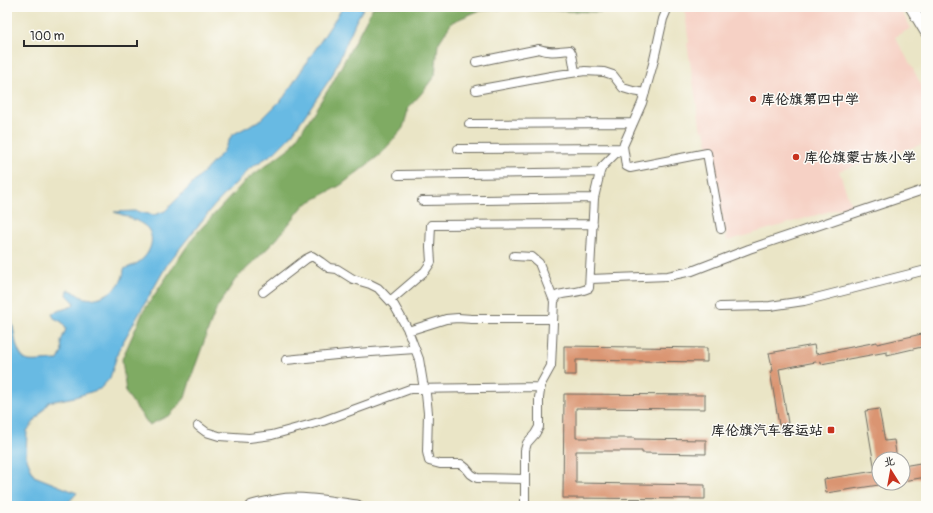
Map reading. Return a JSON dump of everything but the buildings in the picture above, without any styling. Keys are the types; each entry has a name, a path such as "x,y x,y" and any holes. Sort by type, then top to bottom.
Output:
{"street":[{"path":"554,301 558,295 583,292 589,288 594,198 600,172 602,167 622,147 642,103 653,64 663,19 668,7"},
{"path":"911,7 926,32"},
{"path":"476,62 538,49 545,52 570,50 575,72"},
{"path":"476,90 585,71 604,72 613,75 623,88 645,93"},
{"path":"468,124 633,123"},
{"path":"458,149 622,147"},
{"path":"622,147 626,166 630,168 707,153 721,229"},
{"path":"398,175 600,172"},
{"path":"590,279 668,276 692,271 749,249 926,189"},
{"path":"422,201 594,198"},
{"path":"390,301 425,271 431,262 431,225 593,224"},
{"path":"263,292 312,256 329,268 337,269 353,279 378,288 394,305 408,332 419,359 428,413 427,452 429,461 440,464 461,464 477,478 525,479"},
{"path":"514,256 532,258 539,263 554,301 551,366 540,387 539,427 527,443 525,450 525,506"},
{"path":"720,307 770,306 804,301 926,270"},
{"path":"408,332 446,319 553,319"},
{"path":"286,360 415,349"},
{"path":"198,426 206,432 219,436 249,438 272,435 323,421 410,389 540,387"},
{"path":"252,506 270,501 291,499 312,500 357,506"}],"shaded area":[{"path":"684,7 899,7 911,28 895,37 926,94 926,143 839,171 851,205 727,241 705,130 701,131 687,43 689,43"}],"green space":[{"path":"373,7 614,7 600,12 504,9 478,11 452,22 438,44 435,75 409,107 403,128 381,154 341,185 304,205 276,240 235,280 217,308 185,398 170,415 149,425 126,393 122,359 143,312 194,236 246,180 292,146 333,82"}],"water":[{"path":"343,7 364,7 356,21 332,76 290,137 274,153 250,168 214,206 168,263 119,349 110,378 100,389 75,397 49,402 27,431 26,456 34,476 77,493 65,506 7,506 7,313 12,322 18,350 24,359 29,361 58,360 62,352 61,341 66,329 62,322 54,318 52,313 73,306 74,302 67,295 68,290 87,298 97,298 107,294 116,288 122,279 124,269 143,259 150,247 150,233 145,226 114,212 135,211 154,215 165,211 223,152 232,135 262,119 284,97"}],"place":[{"name":"库伦旗第四中学","path":"753,99"},
{"name":"库伦旗蒙古族小学","path":"796,157"},
{"name":"库伦旗汽车客运站","path":"831,430"}]}
